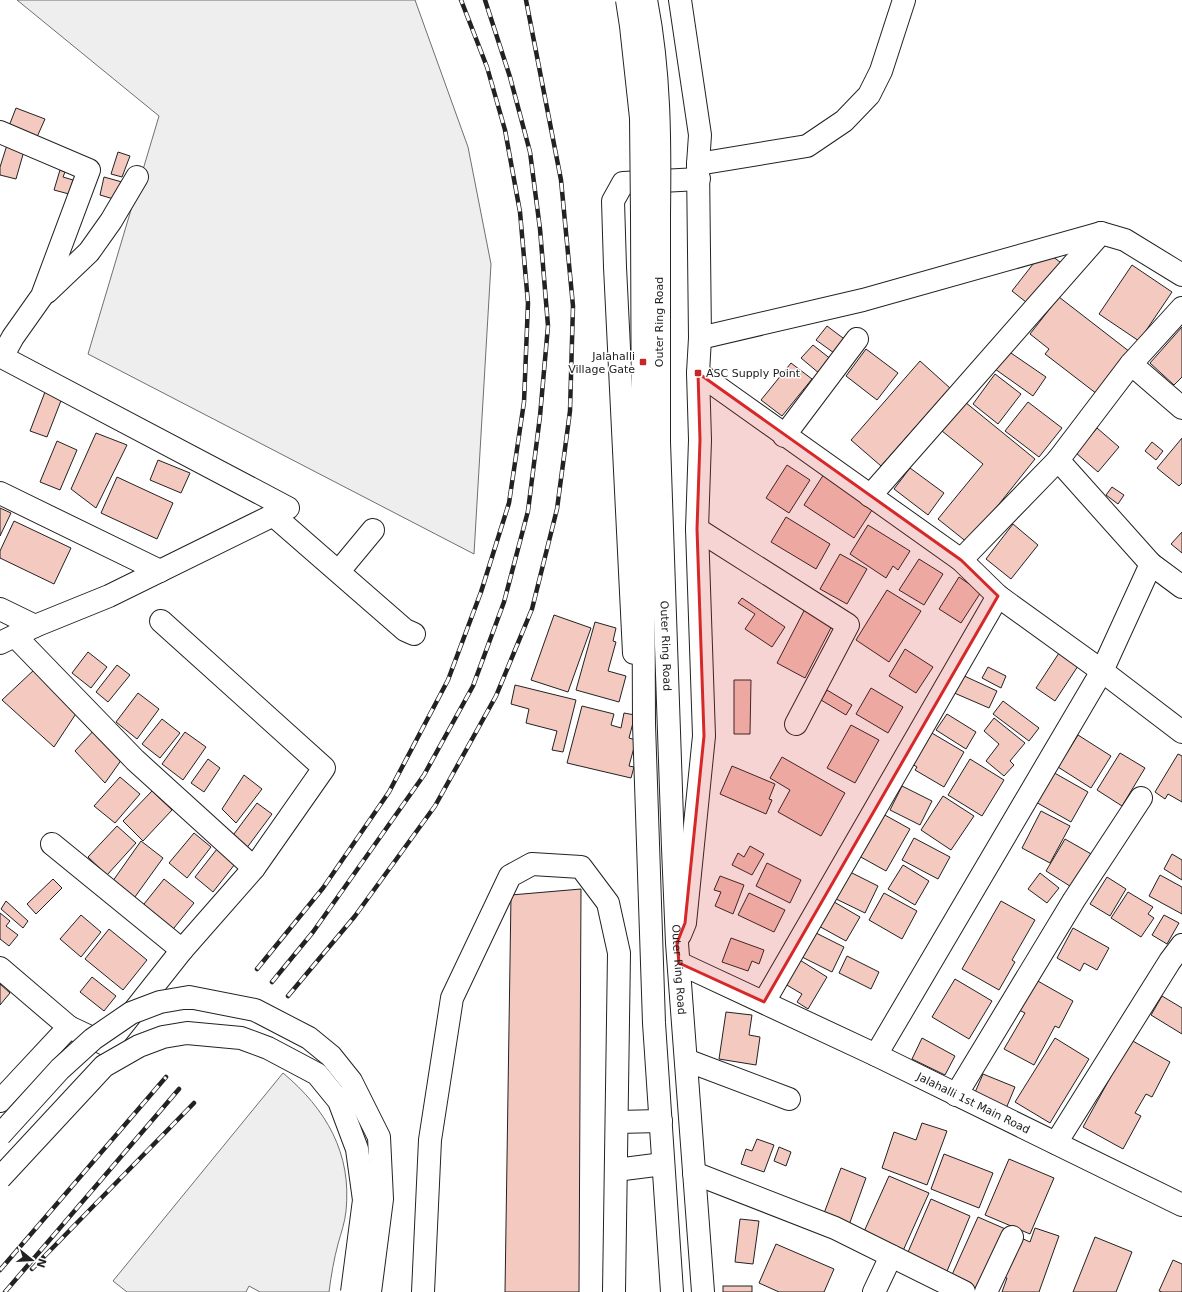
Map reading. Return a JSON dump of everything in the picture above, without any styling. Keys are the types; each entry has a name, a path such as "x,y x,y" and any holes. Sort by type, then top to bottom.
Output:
{"main road":[{"name":"Outer Ring Road","path":"627,0 641,118 650,216 660,442 678,953 703,1292"},
{"name":"Outer Ring Road","path":"646,0 651,23 660,117 650,216 644,724 654,1023 672,1292"},
{"path":"678,953 685,923 704,736 697,529 700,440 698,373 700,338 698,172 700,135 680,0"},
{"path":"652,948 646,912 613,201 623,183 698,172 807,146 844,121 868,95 881,71 904,0"},
{"path":"0,132 89,170 42,296"},
{"path":"137,177 111,221 89,252 42,296 13,337 2,357 288,508 110,596 35,626 8,640 135,760 254,868"},
{"path":"700,338 863,300 1101,233 1125,240 1182,275"},
{"path":"870,496 1101,233"},
{"path":"961,560 1058,460 1131,364 1182,308"},
{"path":"784,436 857,339"},
{"path":"1131,364 1182,408"},
{"path":"698,373 784,436 961,560 998,596 1102,671 1182,732"},
{"path":"1058,460 1151,564 1182,587"},
{"path":"0,493 160,571"},
{"path":"273,515 339,571 404,630 414,634"},
{"path":"697,529 848,625 796,724"},
{"path":"339,571 373,530"},
{"path":"876,1055 1102,671 1151,564"},
{"path":"764,1002 998,596"},
{"path":"0,609 35,626"},
{"path":"0,968 69,1027 107,1045 182,950 254,868 324,768 161,621"},
{"path":"956,1095 1074,900 1141,798"},
{"path":"52,844 182,950"},
{"path":"423,1292 430,1140 452,998 510,876 532,864 581,868 608,903 619,953 614,1292"},
{"path":"1056,1143 1170,961 1182,945"},
{"name":"Jalahalli 1st Main Road","path":"678,953 764,1002 876,1055 1182,1205"},
{"path":"0,1135 60,1069 93,1039 130,1013 160,1002 189,997 255,1010 309,1038 331,1056 351,1082 380,1137 382,1199 370,1292"},
{"path":"0,1101 69,1027"},
{"path":"0,1178 104,1066 139,1046 163,1037 187,1033 241,1038 268,1048 317,1074 339,1101 357,1149 364,1200 352,1292"},
{"path":"686,1060 788,1099"},
{"path":"617,1122 661,1121"},
{"path":"616,1170 663,1164"},
{"path":"694,1173 835,1228 964,1292"},
{"path":"986,1292 1012,1237"},
{"path":"874,1292 891,1256"}],"highlighted area":[{"path":"698,373 961,560 998,596 764,1002 679,963 677,943 685,923 704,736 697,529 700,440"}],"shaded area":[{"path":"17,0 415,0 468,147 491,264 474,554 88,354 159,116"},
{"path":"283,1073 312,1102 323,1117 333,1134 340,1151 345,1170 347,1190 344,1223 335,1256 329,1292 260,1292 249,1286 246,1292 127,1292 113,1281"}],"building":[{"path":"16,108 45,119 37,137 9,126"},
{"path":"7,145 24,151 16,179 0,175 0,167"},
{"path":"118,152 130,156 122,177 111,174"},
{"path":"60,170 65,172 63,177 73,180 69,194 54,190"},
{"path":"104,177 122,182 117,200 100,195"},
{"path":"1044,250 1064,265 1031,306 1012,291"},
{"path":"1132,265 1172,292 1139,341 1099,314"},
{"path":"1059,297 1130,352 1097,394 1045,354 1049,349 1030,334"},
{"path":"827,326 851,344 841,358 816,340"},
{"path":"1182,327 1182,377 1174,385 1150,363"},
{"path":"813,345 832,360 820,374 801,358"},
{"path":"866,349 898,373 877,400 846,376"},
{"path":"1008,351 1046,377 1033,396 995,369"},
{"path":"920,361 950,388 881,466 851,440"},
{"path":"791,363 812,379 782,416 761,400"},
{"path":"995,374 1021,394 998,424 973,404"},
{"path":"45,392 62,398 47,437 30,431"},
{"path":"965,402 1035,459 968,543 938,519 983,464 942,431"},
{"path":"1028,402 1062,428 1039,457 1005,431"},
{"path":"1097,428 1119,447 1098,472 1076,453"},
{"path":"96,433 127,445 96,508 71,489"},
{"path":"1182,438 1182,483 1179,486 1157,468"},
{"path":"57,441 77,450 60,490 40,482"},
{"path":"1152,442 1163,451 1156,460 1145,451"},
{"path":"158,460 190,473 181,493 150,480"},
{"path":"787,465 810,480 789,513 766,498"},
{"path":"910,468 944,493 928,515 894,489"},
{"path":"824,474 874,507 854,538 804,505"},
{"path":"117,477 173,503 157,539 101,513"},
{"path":"1112,487 1124,495 1118,504 1106,495"},
{"path":"0,508 11,513 0,536"},
{"path":"786,517 830,544 816,569 771,542"},
{"path":"14,521 71,548 54,584 0,558 0,551"},
{"path":"1013,524 1038,545 1011,579 986,559"},
{"path":"868,525 910,551 898,570 893,566 886,578 850,554"},
{"path":"1182,532 1182,553 1171,544"},
{"path":"840,554 867,569 847,604 820,589"},
{"path":"919,559 943,574 924,605 899,590"},
{"path":"959,577 981,592 961,623 939,609"},
{"path":"887,590 921,611 889,662 856,640"},
{"path":"742,598 785,627 772,647 745,629 755,614 738,603"},
{"path":"806,607 834,622 805,678 777,663"},
{"path":"554,615 591,628 568,692 531,680"},
{"path":"595,622 616,628 613,641 616,642 608,671 626,676 619,702 576,690"},
{"path":"905,649 933,667 916,693 889,676"},
{"path":"88,652 107,667 91,688 72,673"},
{"path":"1059,653 1078,666 1055,701 1036,688"},
{"path":"117,665 130,675 108,702 96,692"},
{"path":"988,667 1006,676 1001,688 982,678"},
{"path":"35,669 79,709 54,747 2,700"},
{"path":"960,674 997,691 989,708 952,692"},
{"path":"734,680 751,680 750,734 734,734"},
{"path":"515,685 576,700 563,752 552,750 557,731 526,723 529,709 511,704"},
{"path":"871,688 903,707 888,733 856,714"},
{"path":"827,690 852,705 846,715 821,700"},
{"path":"138,693 159,709 137,739 116,722"},
{"path":"1003,701 1039,728 1029,741 993,714"},
{"path":"582,706 614,714 611,725 621,728 624,713 635,715 629,738 636,740 629,766 634,767 631,778 567,763"},
{"path":"947,714 976,732 966,749 936,730"},
{"path":"994,718 1025,743 1010,761 1014,765 1004,776 986,761 999,744 984,731"},
{"path":"162,719 180,733 160,758 142,744"},
{"path":"851,725 879,740 855,783 827,768"},
{"path":"95,729 122,759 105,783 75,751"},
{"path":"925,729 964,752 944,787 915,770 917,767 907,761"},
{"path":"185,732 206,747 183,780 162,764"},
{"path":"1078,735 1111,756 1091,788 1058,767"},
{"path":"1120,753 1145,768 1122,806 1097,790"},
{"path":"1178,754 1182,756 1182,802 1168,794 1165,799 1155,792"},
{"path":"782,757 845,793 821,836 778,812 790,790 770,778"},
{"path":"208,759 220,768 204,792 191,783"},
{"path":"970,759 1004,780 982,816 948,795"},
{"path":"732,766 775,784 769,799 772,800 766,814 720,794"},
{"path":"1051,771 1088,792 1071,822 1034,801"},
{"path":"244,775 262,789 236,823 222,809"},
{"path":"120,777 140,794 115,823 94,806"},
{"path":"902,786 932,801 920,825 890,810"},
{"path":"152,791 172,810 143,841 123,821"},
{"path":"943,796 974,816 951,850 921,830"},
{"path":"257,803 272,814 246,849 231,838"},
{"path":"1041,811 1070,826 1050,863 1022,848"},
{"path":"883,814 910,829 886,871 859,856"},
{"path":"117,826 136,843 107,875 88,857"},
{"path":"194,833 211,847 187,878 169,863"},
{"path":"914,838 950,857 938,879 902,860"},
{"path":"1065,839 1093,855 1073,888 1046,871"},
{"path":"141,841 163,858 132,901 110,885"},
{"path":"750,846 764,854 752,875 732,865 738,853 744,857"},
{"path":"217,849 235,864 213,892 195,877"},
{"path":"1172,854 1182,860 1182,880 1164,869"},
{"path":"767,863 801,880 790,903 756,886"},
{"path":"903,865 929,881 915,905 888,889"},
{"path":"844,869 878,886 865,913 830,896"},
{"path":"1040,873 1059,888 1047,903 1028,889"},
{"path":"1160,875 1182,887 1182,914 1149,896"},
{"path":"720,876 744,885 733,914 715,906 721,892 714,890"},
{"path":"1107,877 1126,889 1110,916 1090,904"},
{"path":"53,879 62,888 36,914 27,904"},
{"path":"164,879 194,903 170,933 140,909"},
{"path":"581,889 579,1292 505,1292 511,895"},
{"path":"1128,892 1153,907 1148,914 1154,918 1141,937 1111,918"},
{"path":"749,893 785,910 774,932 738,915"},
{"path":"884,893 917,911 902,939 869,920"},
{"path":"829,899 860,917 846,941 815,924"},
{"path":"6,901 28,921 23,928 1,909"},
{"path":"1001,901 1035,920 1012,960 1015,962 999,990 962,969"},
{"path":"0,913 10,921 6,926 18,935 9,946 0,939"},
{"path":"81,915 101,932 81,957 60,939"},
{"path":"1164,915 1179,923 1167,944 1152,935"},
{"path":"1073,928 1109,948 1097,970 1084,963 1080,971 1057,958"},
{"path":"109,929 147,960 123,990 85,959"},
{"path":"808,929 844,947 832,972 796,954"},
{"path":"731,938 764,950 759,964 752,961 748,971 722,962"},
{"path":"847,956 879,972 871,989 839,973"},
{"path":"795,957 827,977 808,1009 797,1002 802,994 780,981"},
{"path":"92,977 116,996 104,1011 80,992"},
{"path":"955,979 992,1001 969,1039 932,1017"},
{"path":"1036,980 1073,1001 1059,1028 1055,1026 1034,1065 1004,1049 1025,1013 1019,1010"},
{"path":"0,984 10,993 0,1005"},
{"path":"1162,996 1182,1008 1182,1034 1151,1015"},
{"path":"726,1012 752,1015 749,1035 760,1037 756,1065 719,1059"},
{"path":"922,1038 955,1056 945,1075 912,1059"},
{"path":"1055,1038 1089,1059 1050,1123 1015,1102"},
{"path":"1131,1040 1170,1062 1152,1097 1146,1094 1135,1113 1141,1116 1123,1149 1083,1127"},
{"path":"983,1074 1015,1087 1005,1111 973,1097"},
{"path":"922,1123 947,1131 927,1185 882,1168 894,1132 916,1140"},
{"path":"757,1139 774,1145 764,1172 741,1164 746,1149 752,1151"},
{"path":"779,1147 791,1152 786,1166 774,1161"},
{"path":"944,1154 993,1173 979,1208 931,1189"},
{"path":"1009,1159 1054,1178 1030,1234 985,1215"},
{"path":"841,1168 866,1178 849,1225 823,1216"},
{"path":"889,1176 929,1193 902,1253 862,1236"},
{"path":"931,1199 970,1216 945,1276 905,1259"},
{"path":"978,1217 1010,1231 982,1292 951,1277"},
{"path":"740,1219 759,1221 753,1264 735,1262"},
{"path":"1035,1228 1059,1236 1039,1292 1002,1292 1007,1278 1004,1277 1019,1237 1030,1242"},
{"path":"1095,1237 1132,1252 1116,1292 1073,1292"},
{"path":"776,1244 834,1269 824,1292 779,1292 759,1283"},
{"path":"1173,1260 1182,1264 1182,1292 1159,1291"},
{"path":"723,1286 752,1286 752,1292 723,1292"}],"railway":[{"path":"257,969 323,888 389,792 448,680 481,592 509,503 524,402 528,303 520,212 505,130 487,67 461,0"},
{"path":"272,982 313,932 424,775 473,686 504,602 528,511 540,416 548,326 540,229 530,152 510,77 485,0"},
{"path":"288,996 355,916 435,806 496,696 532,609 557,509 570,411 573,306 561,180 526,0"},
{"path":"0,1270 166,1077"},
{"path":"5,1292 179,1089"},
{"path":"32,1269 194,1103"}],"place":[{"name":"Jalahalli Village Gate","path":"643,362"},
{"name":"ASC Supply Point","path":"698,373"}]}
